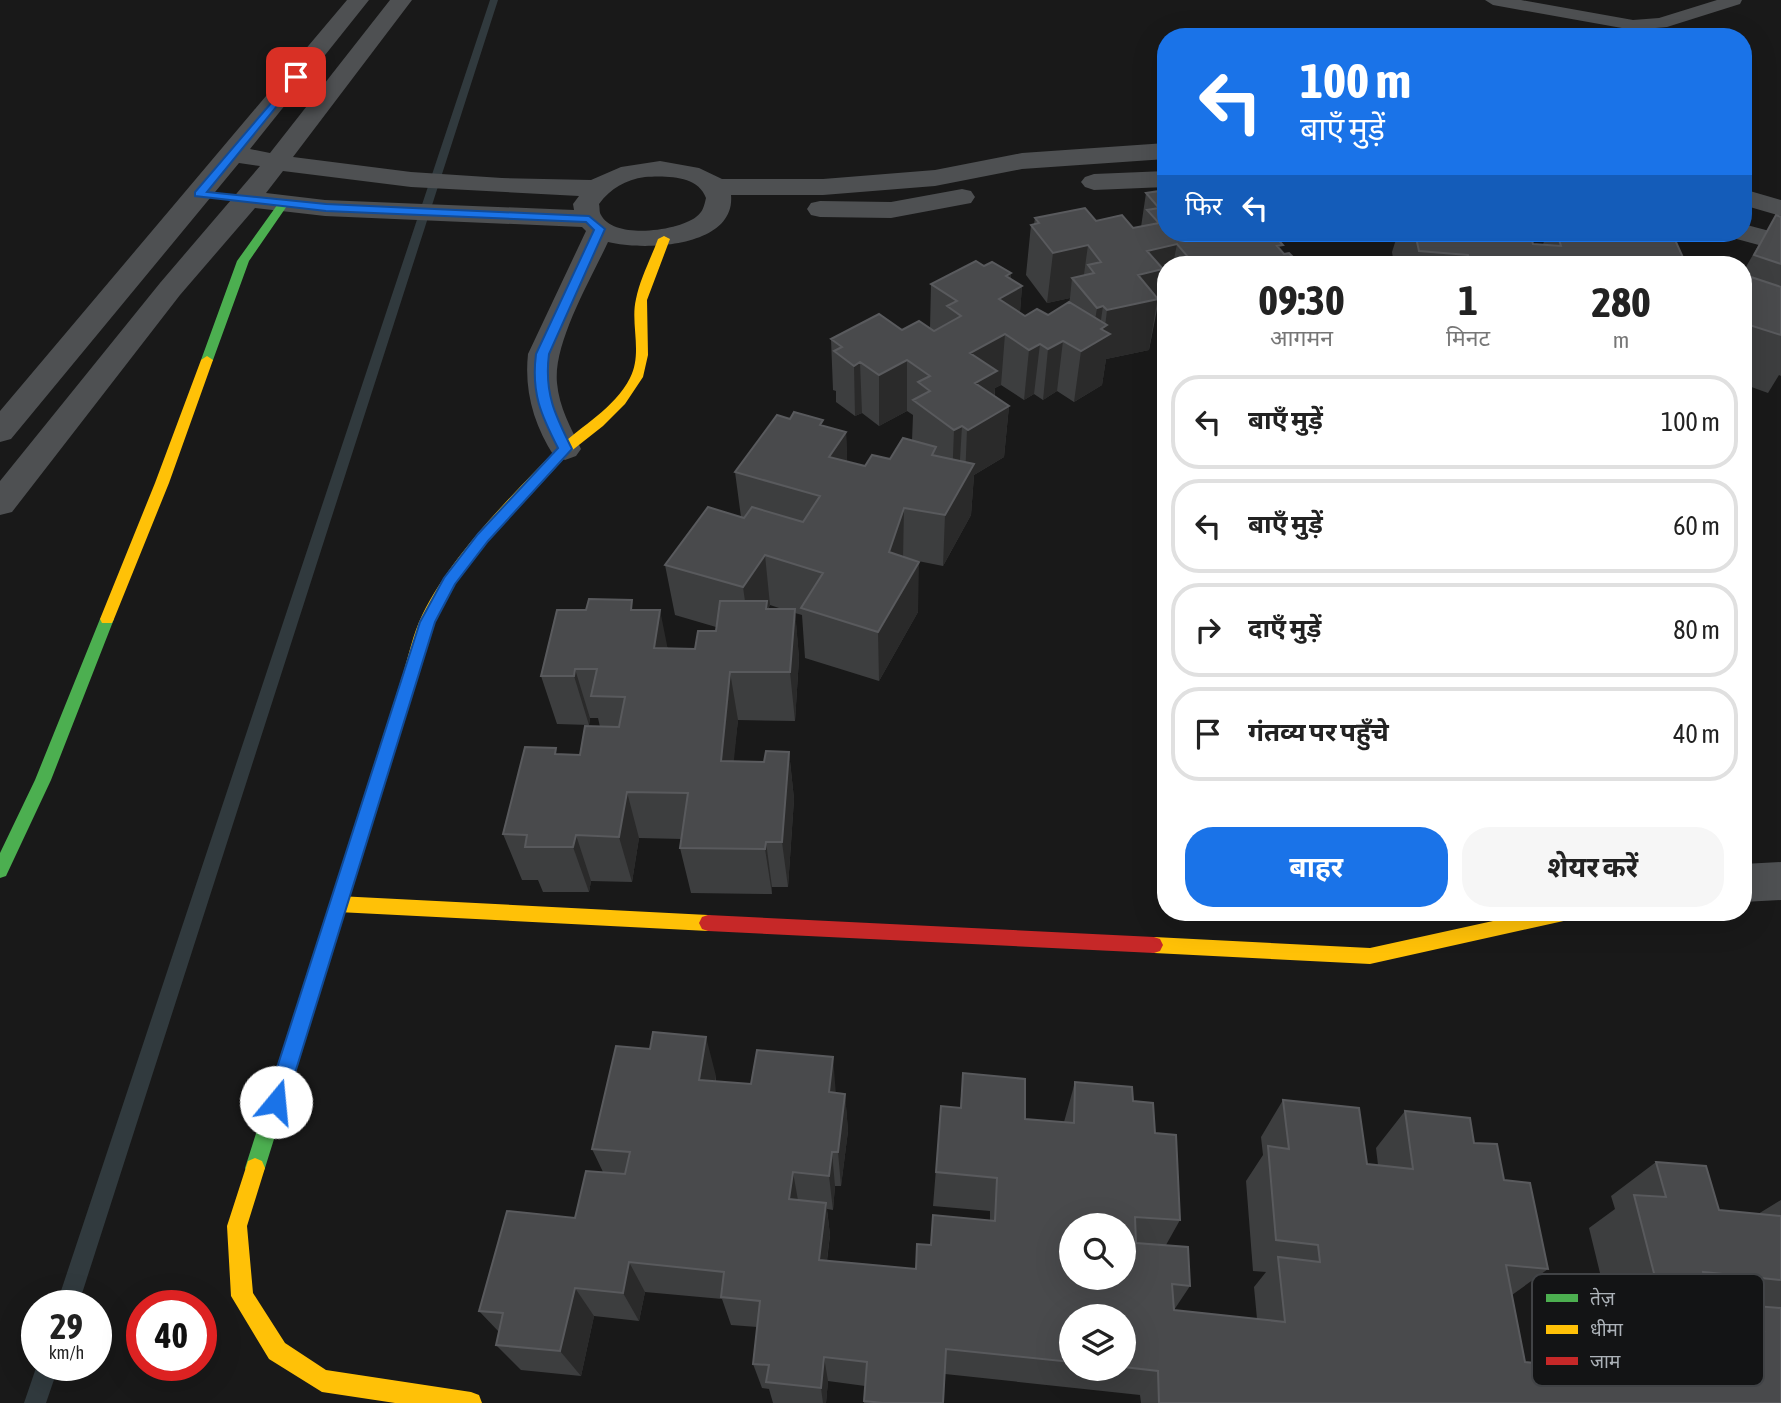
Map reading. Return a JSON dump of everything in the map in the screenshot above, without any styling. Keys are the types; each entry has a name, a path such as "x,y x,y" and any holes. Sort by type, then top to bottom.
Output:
{"street":[{"path":"0,432 358,0"},
{"path":"0,503 170,289 248,200 401,0"},
{"path":"716,197 935,178 1022,161 1157,152"},
{"path":"233,154 354,174 531,187 597,188 628,173 668,169 702,178 716,197 891,210 1016,188 1157,179"},
{"path":"565,449 546,412 540,377 543,354 594,224 586,204 597,188"},
{"path":"199,194 326,208 520,216 594,224 618,237 640,240 664,239 689,232 708,221 716,197"},
{"path":"1752,200 1781,208"},
{"path":"0,871 43,780 157,496 243,261 284,203"},
{"path":"1752,235 1781,243"},
{"path":"471,1403 322,1381 277,1350 242,1296 237,1226 427,622 449,581 483,538 565,449 598,423 620,401 637,377 642,355 641,300 664,239"},
{"path":"1752,883 1781,881"},
{"path":"338,904 1370,956 1528,921"}],"lane":[{"path":"1493,0 1633,25 1661,23 1734,0"}],"building":[{"path":"1157,191 1157,206 1146,193"},
{"path":"1085,208 1096,221 1122,215 1133,228 1157,223 1157,242 1280,242 1283,245 1277,246 1284,254 1289,253 1292,256 1187,256 1177,244 1147,251 1157,262 1157,270 1138,275 1157,299 1107,310 1103,306 1097,308 1072,278 1094,273 1088,265 1101,262 1088,245 1053,253 1031,225 1039,223 1035,218"},
{"path":"1157,208 1157,221 1147,210"},
{"path":"1776,215 1781,217 1781,264 1754,255"},
{"path":"1417,242 1532,242 1561,246 1560,242 1676,242 1682,256 1468,256 1419,251"},
{"path":"976,261 984,266 992,262 1011,273 1006,276 1022,286 999,299 1025,316 1037,309 1048,315 1069,302 1107,325 1101,329 1110,334 1081,351 1063,341 1048,349 1040,344 1029,350 1005,334 970,353 997,371 975,383 1009,406 968,430 962,426 954,430 913,400 930,391 918,382 930,376 907,360 879,375 860,362 854,366 834,351 842,347 831,339 879,314 902,330 919,321 934,331 961,316 947,306 957,301 931,284"},
{"path":"1752,277 1781,287 1781,335 1752,326"},
{"path":"794,412 823,420 820,425 846,432 829,457 865,466 872,455 890,459 903,438 936,447 932,455 974,464 945,515 904,508 889,552 919,562 878,632 801,608 823,573 765,555 743,587 665,565 708,507 744,518 752,507 803,522 820,496 735,472 777,415 790,419"},
{"path":"589,599 632,600 631,610 660,610 654,648 695,649 698,631 716,631 720,601 767,601 766,609 795,609 790,672 730,672 721,761 764,762 766,751 789,752 782,842 766,842 765,849 680,848 688,793 627,792 619,837 576,835 573,847 525,847 527,835 503,834 525,747 556,748 555,754 580,755 585,726 619,727 625,697 591,696 597,669 575,669 574,676 541,676 557,610 586,610"},
{"path":"653,1032 706,1037 699,1080 751,1084 757,1050 833,1057 829,1092 845,1094 838,1152 832,1152 829,1176 793,1172 789,1199 826,1203 819,1260 916,1269 917,1244 931,1245 933,1215 995,1221 997,1178 936,1172 941,1106 961,1108 963,1073 1025,1079 1025,1119 1074,1123 1075,1082 1132,1087 1133,1101 1153,1103 1155,1133 1176,1135 1180,1220 1136,1217 1136,1213 1059,1213 1059,1290 1136,1290 1136,1243 1188,1247 1190,1286 1172,1284 1174,1310 1285,1322 1278,1257 1320,1262 1318,1245 1276,1240 1268,1146 1289,1149 1283,1100 1359,1108 1367,1164 1413,1169 1405,1111 1470,1118 1474,1143 1497,1144 1504,1180 1530,1183 1548,1269 1506,1265 1525,1362 1532,1363 1532,1386 1764,1386 1764,1307 1781,1308 1781,1403 1159,1403 1158,1371 1136,1368 1136,1304 1059,1304 1059,1361 946,1349 943,1403 864,1401 867,1362 824,1357 821,1388 766,1382 769,1365 753,1364 760,1301 721,1297 724,1272 629,1262 623,1293 575,1288 560,1351 496,1345 503,1313 479,1311 507,1211 575,1218 586,1171 625,1174 630,1152 592,1149 616,1046 650,1049"},
{"path":"1656,1162 1706,1166 1719,1210 1781,1216 1781,1280 1764,1278 1764,1274 1654,1274 1634,1195 1666,1197"}],"waterway":[{"path":"72,1290 494,0"},
{"path":"35,1403 43,1381"}],"traffic: fast":[{"path":"207,360 243,261 284,203"},
{"path":"0,871 43,780 107,619"},
{"path":"255,1168 408,683"}],"traffic: slow":[{"path":"408,683 427,622 449,581 483,538 565,449 598,423 620,401 637,377 642,355 641,300 664,239"},
{"path":"107,619 162,483 207,360"},
{"path":"338,904 708,923"},
{"path":"1154,945 1370,956 1528,921"},
{"path":"255,1168 237,1226 242,1296 277,1351 322,1381 471,1403"}],"traffic: jam":[{"path":"708,923 1154,945"}],"route":[{"path":"276,1102 427,622 449,581 483,538 565,449 546,412 540,377 543,354 600,229 589,219 326,208 199,194 296,77"}]}
